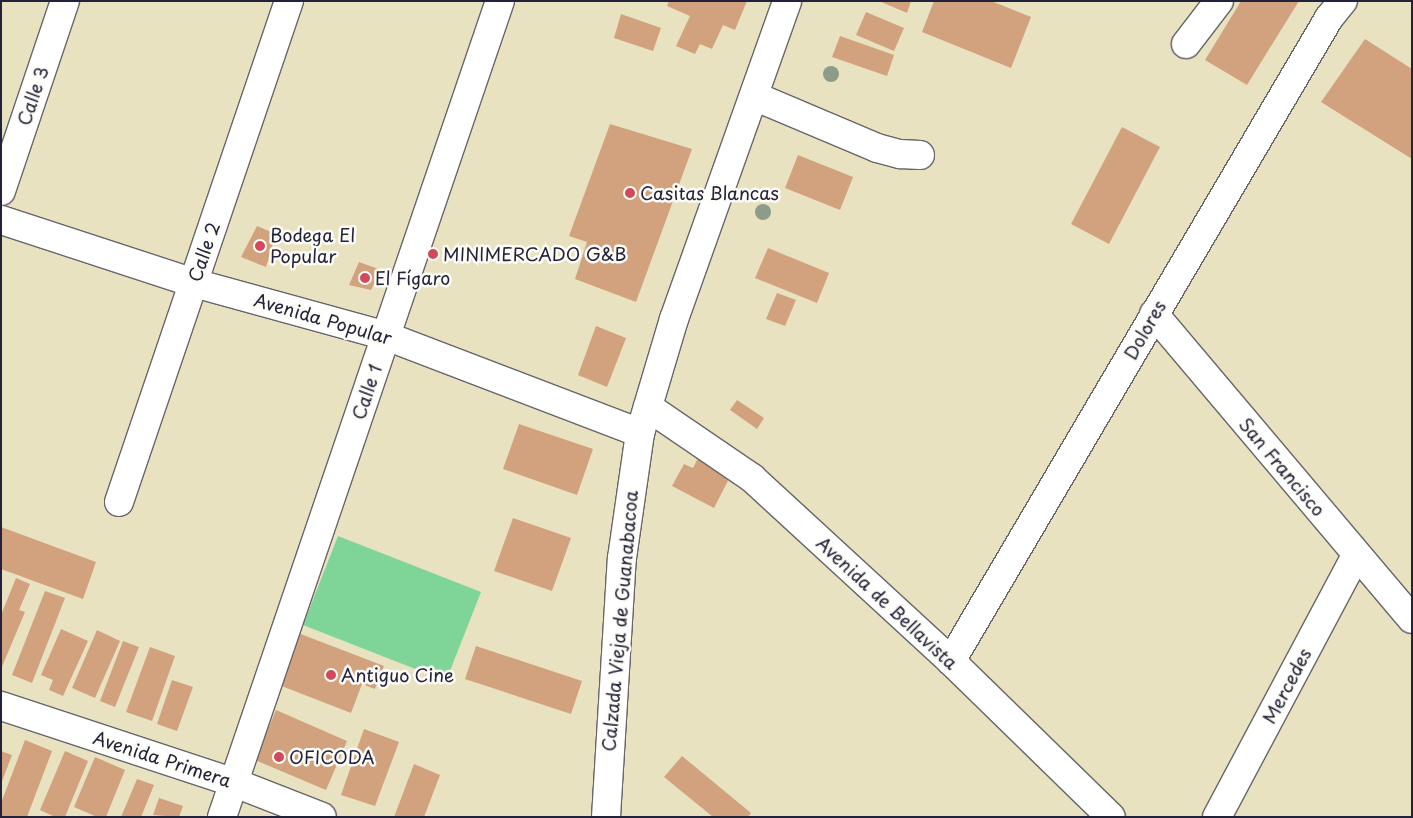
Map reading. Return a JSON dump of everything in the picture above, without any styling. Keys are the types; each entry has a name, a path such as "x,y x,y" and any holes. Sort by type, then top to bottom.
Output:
{"street":[{"name":"Calle 3","path":"1,191 65,1"},
{"name":"Calle 2","path":"119,502 289,1"},
{"name":"Calle 1","path":"234,783 500,1"},
{"name":"Calzada Vieja de Guanabacoa","path":"606,817 622,558 640,433 674,319 787,1"},
{"path":"1186,44 1218,1"},
{"name":"Dolores","path":"951,661 1329,18 1343,1"},
{"path":"754,96 877,148 900,154 920,155"},
{"name":"Avenida Popular","path":"1,220 194,283 386,336 640,433"},
{"name":"San Francisco","path":"1154,314 1356,556 1412,619"},
{"name":"Avenida de Bellavista","path":"648,408 752,478 951,661 1111,817"},
{"name":"Mercedes","path":"1217,817 1356,556"},
{"name":"Avenida Primera","path":"1,706 234,783 322,817"},
{"path":"222,817 234,783"}],"green space":[{"path":"338,536 481,592 446,681 303,625"}],"building":[{"path":"669,1 747,1 735,30 723,25 712,49 700,44 695,54 676,46 690,16 667,6"},
{"path":"879,1 911,1 907,13"},
{"path":"934,1 991,1 1031,17 1011,68 922,32"},
{"path":"1241,1 1299,1 1247,85 1205,60"},
{"path":"866,12 904,28 894,51 856,35"},
{"path":"621,14 661,28 653,51 614,38"},
{"path":"840,36 894,55 887,76 832,57"},
{"path":"1365,39 1412,69 1412,159 1321,102"},
{"name":"Casitas Blancas","path":"610,124 692,149 636,302 575,279 587,242 569,236"},
{"path":"1122,127 1160,147 1109,244 1071,224"},
{"path":"798,155 853,177 840,210 785,188"},
{"name":"Bodega El Popular","path":"257,226 276,234 266,267 241,257"},
{"path":"768,248 829,273 817,303 755,278"},
{"name":"El Fígaro","path":"359,262 381,270 371,290 349,285"},
{"path":"777,293 796,300 785,326 766,319"},
{"path":"596,326 626,338 607,387 578,375"},
{"path":"737,400 764,418 757,429 730,410"},
{"path":"519,424 593,449 577,495 503,469"},
{"path":"699,456 732,473 714,508 672,486 684,464 693,468"},
{"path":"513,518 571,538 552,591 494,571"},
{"path":"1,527 96,562 83,599 1,569"},
{"path":"16,578 30,584 19,610 25,612 1,669 1,615"},
{"path":"45,591 65,598 32,683 12,675"},
{"path":"61,629 88,641 63,696 49,690 53,680 41,675"},
{"path":"97,630 120,641 95,698 72,688"},
{"name":"Antiguo Cine","path":"298,633 384,666 375,689 362,684 351,713 279,685"},
{"path":"123,641 139,647 115,707 100,701"},
{"path":"476,646 582,681 571,714 465,679"},
{"path":"150,647 175,656 152,721 126,712"},
{"path":"172,680 193,687 177,731 157,724"},
{"path":"276,710 347,741 326,790 255,760"},
{"path":"364,729 399,742 375,806 341,795"},
{"path":"25,740 52,751 27,817 1,817 1,803"},
{"path":"1,751 12,755 1,784"},
{"path":"65,751 88,761 65,817 55,817 40,810"},
{"path":"682,756 751,813 748,817 713,817 664,777"},
{"path":"95,757 125,770 106,817 97,817 74,807"},
{"path":"414,764 440,775 424,817 394,817"},
{"path":"137,779 154,785 141,817 121,817"},
{"path":"159,798 183,806 179,817 153,815"}],"place":[{"name":"Casitas Blancas","path":"630,193"},
{"name":"Bodega El Popular","path":"260,246"},
{"name":"MINIMERCADO G&B","path":"433,254"},
{"name":"El Fígaro","path":"365,278"},
{"name":"Antiguo Cine","path":"331,675"},
{"name":"OFICODA","path":"279,757"}]}
